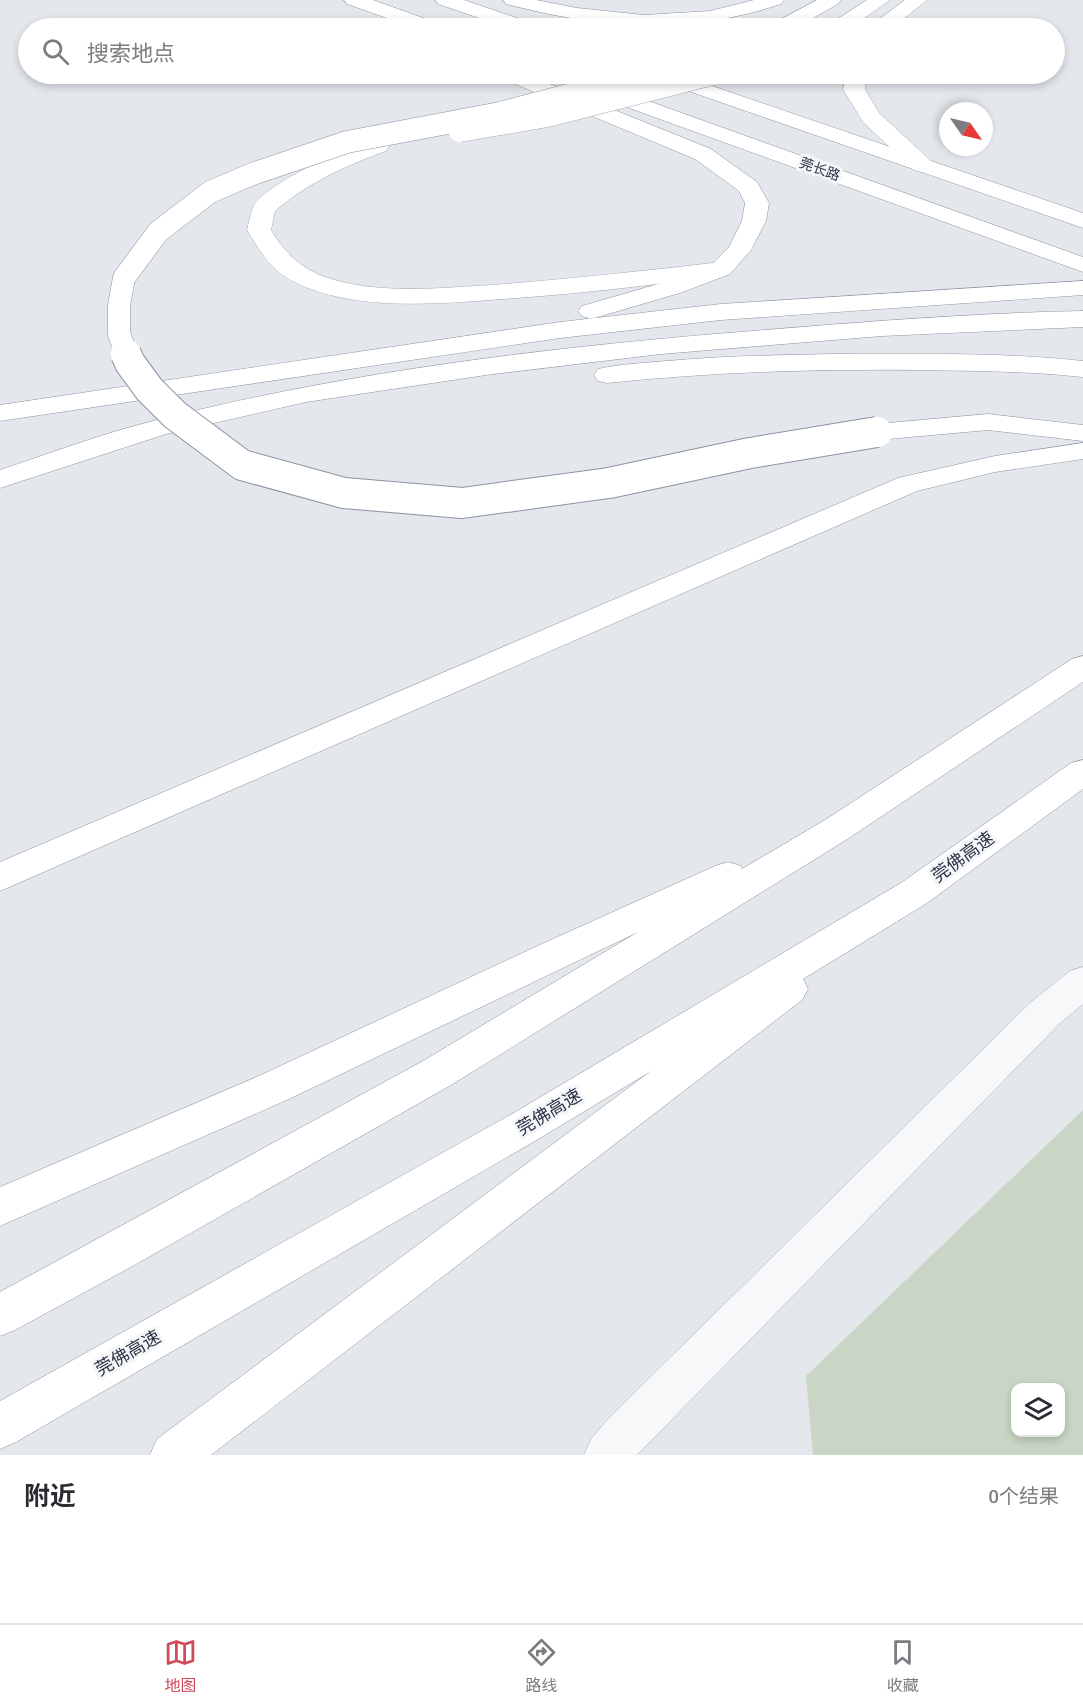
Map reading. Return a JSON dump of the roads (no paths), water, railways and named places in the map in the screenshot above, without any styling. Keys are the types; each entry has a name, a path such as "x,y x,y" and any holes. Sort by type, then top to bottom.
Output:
{"main road":[{"path":"445,0 498,18"},
{"path":"513,0 601,18"},
{"path":"688,18 755,7 774,0"},
{"path":"801,18 831,0"},
{"path":"852,18 880,0"},
{"path":"893,18 916,0"},
{"path":"345,2 377,18"},
{"path":"345,2 399,18"},
{"path":"485,341 674,287 722,269 740,250 754,220 757,203 749,187 729,170 694,150 532,84"},
{"name":"莞长路","path":"585,84 1083,264"},
{"path":"609,84 500,112 347,142 255,173 210,192 158,232 124,278 119,305 119,334 130,363 149,389 175,415 242,465 344,493 462,503 609,483 750,453 877,432 988,422 1083,433"},
{"path":"673,84 547,116 378,146 340,160 306,177 264,208 259,230 274,255 293,272 327,286 374,293 442,295 578,286 722,269"},
{"path":"687,84 1083,222"},
{"path":"855,84 854,89 871,117 922,165 1083,222"},
{"path":"991,189 1083,209"},
{"path":"0,414 485,341 721,312 1083,288"},
{"path":"0,479 158,428 306,394 498,365 661,346 1023,320 1083,319"},
{"path":"158,428 260,423 379,403 645,370 820,361 1034,363 1083,369"},
{"path":"0,877 908,484 995,464 1083,451"},
{"path":"0,1315 116,1253 437,1072 837,829 1083,667"},
{"name":"莞佛高速","path":"0,1426 526,1126 914,893 1083,772"},
{"path":"0,1207 78,1170 272,1088 625,921 837,829"},
{"path":"173,1455 914,893"}],"street":[{"path":"607,1455 632,1427 1045,1013 1083,982"}]}
